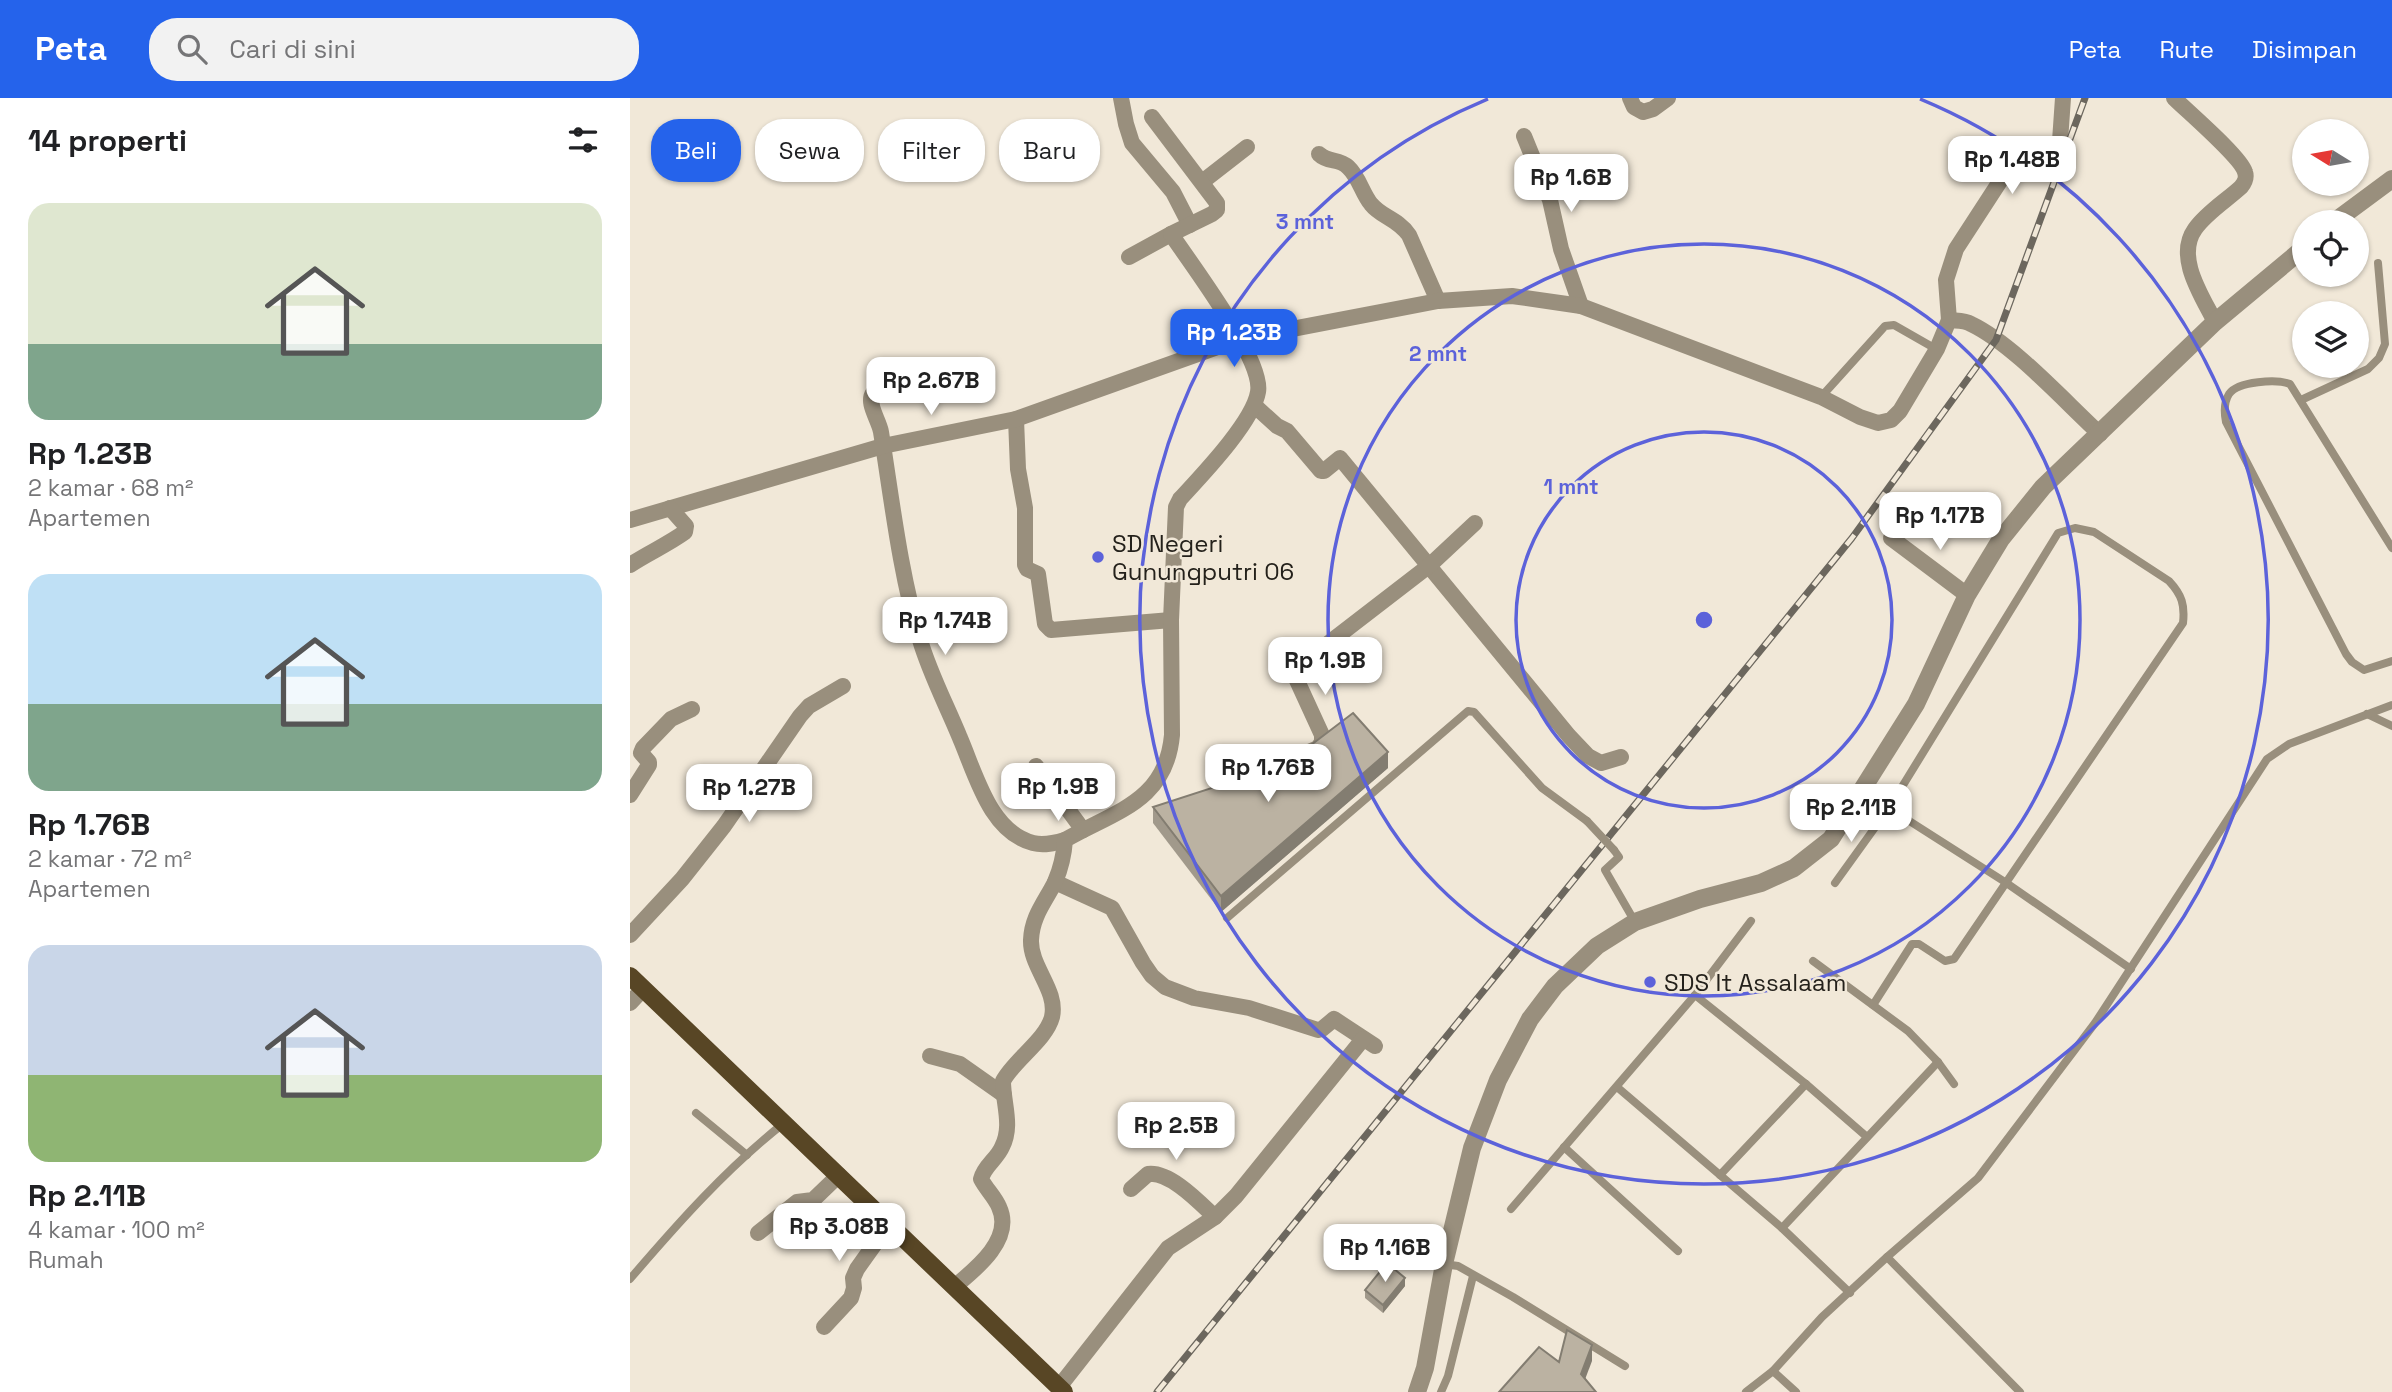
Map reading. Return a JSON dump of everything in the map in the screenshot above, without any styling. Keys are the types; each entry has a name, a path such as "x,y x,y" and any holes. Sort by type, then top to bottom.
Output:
{"main road":[{"path":"630,976 839,1175 1055,1387"}],"street":[{"path":"1121,98 1132,143 1173,192 1191,225"},
{"path":"1630,98 1634,107 1643,112 1653,110 1668,98"},
{"path":"630,520 883,446 1016,419 1240,339 1438,301 1512,296 1581,306 1821,397 1869,421 1878,423 1891,420 1900,411 1937,349 1949,320 1946,281 1956,249 2008,169 2020,157 2029,153 2049,153 2055,149 2060,141 2063,98"},
{"path":"2174,98 2235,157 2246,174 2241,187 2196,227 2190,238 2189,262 2192,276 2216,322"},
{"path":"1129,257 1213,214 1218,207 1152,117"},
{"path":"1524,136 1550,200 1561,249 1581,306"},
{"path":"1202,182 1247,148"},
{"path":"1319,154 1326,160 1347,166 1372,206 1402,225 1409,234 1438,301"},
{"path":"2350,210 2392,179"},
{"path":"873,393 870,399 881,429 906,580 929,668 986,800 1007,828 1035,844 1065,840 1149,792 1166,769 1172,735 1171,621 1176,507 1255,406 1259,383 1240,339 1171,234"},
{"path":"1418,1392 1444,1264 1472,1148 1498,1080 1518,1040 1555,986 1597,946 1635,922 1700,899 1761,883 1794,868 1830,839 1916,704 1966,595 2001,539 2043,487 2216,322 2292,258"},
{"path":"1949,320 1970,323 1996,340 2100,434"},
{"path":"1255,406 1277,426 1287,430 1321,471 1340,458 1588,756 1601,763 1621,757"},
{"path":"1016,419 1018,469 1025,508 1025,565 1039,576 1047,628 1057,630 1171,621"},
{"path":"630,565 685,531 686,526 670,508"},
{"path":"1224,774 1260,773 1318,748 1322,735 1294,674 1295,669 1430,565 1475,523"},
{"path":"1891,538 1966,595"},
{"path":"630,934 682,879 724,826 800,716 809,706 843,686"},
{"path":"630,795 649,765 641,753 643,748 671,719 692,709"},
{"path":"1036,766 1083,830"},
{"path":"954,1287 982,1262 1001,1233 1003,1223 999,1206 981,1176 1001,1150 1007,1133 1005,1077 1040,1037 1051,1017 1051,999 1032,952 1031,942 1034,920 1063,860 1065,840"},
{"path":"1055,881 1112,908 1143,963 1152,976 1165,987 1195,998 1249,1008 1318,1030 1334,1019 1369,1043 1236,1196 1215,1217 1168,1248 1055,1387"},
{"path":"630,1003 643,989"},
{"path":"930,1056 960,1064 1004,1096"},
{"path":"1131,1189 1149,1174 1160,1175 1188,1193 1215,1217"},
{"path":"758,1233 797,1202 813,1200 839,1175"},
{"path":"824,1327 851,1298 857,1269 889,1224"}],"lane":[{"path":"2301,400 2368,369 2379,358 2385,344 2378,263"},
{"path":"1821,397 1885,326 1894,325 1937,349"},
{"path":"2392,548 2290,384 2279,381 2235,388 2229,394 2226,422 2346,654 2364,670 2392,661"},
{"path":"1835,883 1889,808 2058,533 2076,528 2094,532 2169,581 2179,591 2184,603 2183,623 1954,959 1948,962 1942,960 1919,944 1913,943 1873,1005"},
{"path":"1746,1392 1773,1371 1822,1317 1887,1257 1978,1178 2095,1023 2267,759 2289,744 2392,705"},
{"path":"1227,918 1468,711 1474,712 1542,788 1587,821 1614,850 1619,857 1605,870 1635,922"},
{"path":"2367,715 2392,726"},
{"path":"1889,808 2005,882 2131,968"},
{"path":"1511,1209 1695,995 1751,920"},
{"path":"1813,961 1908,1031 1938,1062 1954,1084"},
{"path":"1695,995 1867,1137"},
{"path":"1782,1228 1938,1062"},
{"path":"1720,1175 1806,1084"},
{"path":"1617,1087 1782,1228 1850,1293"},
{"path":"696,1113 747,1155"},
{"path":"630,1279 688,1212 784,1123"},
{"path":"1564,1147 1678,1251"},
{"path":"1887,1257 2020,1392"},
{"path":"1444,1264 1458,1266 1548,1317 1625,1366"},
{"path":"1441,1392 1448,1376 1473,1276"},
{"path":"1773,1371 1797,1392"}],"building":[{"path":"1353,713 1388,752 1221,896 1153,807 1286,764"},
{"path":"1387,1263 1405,1278 1383,1305 1365,1290"},
{"path":"1567,1330 1592,1345 1581,1374 1596,1392 1499,1392 1539,1347 1559,1362"}],"railway":[{"path":"1157,1392 1852,538 1996,340 2085,98"}],"place":[{"name":"SD Negeri Gunungputri 06","path":"1098,557"},
{"name":"SDS It Assalaam","path":"1650,982"}]}
